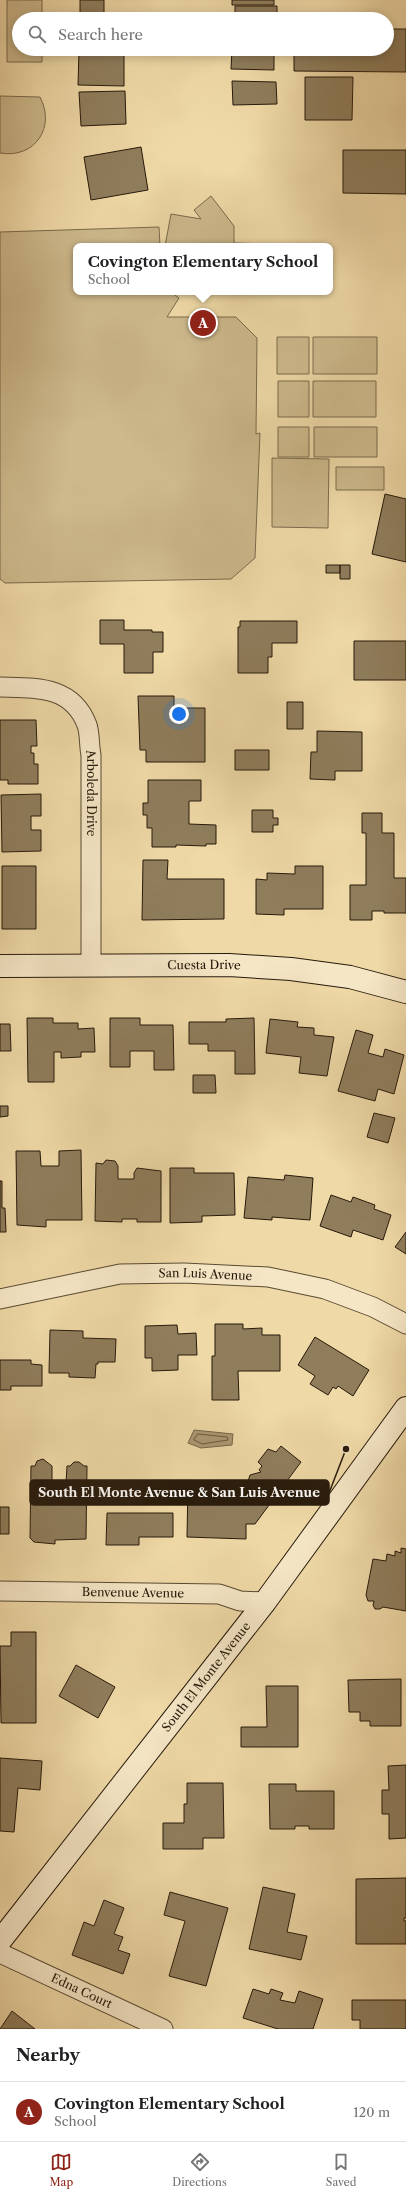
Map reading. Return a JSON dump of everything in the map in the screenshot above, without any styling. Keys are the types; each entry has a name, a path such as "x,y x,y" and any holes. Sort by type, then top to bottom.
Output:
{"main road":[{"name":"Cuesta Drive","path":"0,966 229,965 290,969 350,977 406,992"},
{"name":"South El Monte Avenue","path":"0,1941 265,1602 406,1408"}],"street":[{"name":"Arboleda Drive","path":"0,687 39,688 57,692 74,704 87,725 91,756 91,966"},
{"name":"San Luis Avenue","path":"0,1299 120,1274 184,1273 268,1277 325,1289 373,1307 406,1324"},
{"name":"Benvenue Avenue","path":"0,1590 219,1594 240,1601 265,1602"},
{"name":"Edna Court","path":"0,1953 163,2029"}],"shaded area":[{"path":"7,0 42,0 42,12 12,12 12,56 42,56 42,62 7,62"},
{"path":"0,96 40,97 44,108 44,129 32,146 23,151 12,154 0,153"},
{"path":"211,196 234,226 234,243 166,243 171,214 201,219 194,210"},
{"path":"159,227 160,243 73,243 73,295 175,295 179,298 167,317 236,317 257,338 256,434 260,433 255,558 231,579 5,583 0,579 0,232"},
{"path":"277,337 309,337 309,374 277,374"},
{"path":"313,337 377,337 377,374 313,374"},
{"path":"278,381 309,381 309,417 278,417"},
{"path":"313,381 376,381 376,417 313,417"},
{"path":"278,427 309,427 309,457 278,457"},
{"path":"314,427 377,427 377,457 314,457"},
{"path":"272,458 329,459 328,528 272,527"},
{"path":"336,467 384,467 384,490 336,490"}],"water":[{"path":"194,1430 233,1434 232,1445 201,1448 188,1443"}],"building":[{"path":"80,0 104,0 104,12 80,12"},
{"path":"232,0 274,0 274,5 232,5"},
{"path":"235,6 277,6 277,12 235,12"},
{"path":"394,29 406,29 406,72 294,71 294,56 394,56"},
{"path":"79,56 124,56 124,86 78,85"},
{"path":"232,56 274,56 274,70 231,69"},
{"path":"305,77 353,77 352,120 305,120"},
{"path":"232,81 276,82 277,104 233,105"},
{"path":"125,91 126,124 81,126 79,92"},
{"path":"141,147 148,190 91,200 84,157"},
{"path":"343,150 406,150 406,194 343,193"},
{"path":"385,494 406,499 406,562 372,554"},
{"path":"326,565 340,565 340,573 326,573"},
{"path":"340,565 350,565 350,579 340,579"},
{"path":"100,620 124,620 124,630 152,630 152,632 163,632 163,652 153,652 153,673 124,673 124,644 100,644"},
{"path":"240,621 297,621 297,643 272,643 272,657 268,657 268,673 238,673 238,627 240,627"},
{"path":"354,641 406,641 406,680 354,680"},
{"path":"138,696 174,696 174,708 205,708 205,762 146,762 146,750 140,750"},
{"path":"287,702 303,702 303,729 287,729"},
{"path":"0,720 36,720 37,746 31,746 31,753 34,753 34,764 38,764 38,784 8,784 8,780 0,780"},
{"path":"317,731 362,732 362,771 335,771 335,780 310,779 311,752 317,752"},
{"path":"235,750 269,750 269,770 235,770"},
{"path":"148,780 201,780 201,801 189,801 189,824 216,825 216,844 206,844 206,846 176,845 176,847 152,847 152,828 147,828 147,815 143,815 143,803 148,803"},
{"path":"41,794 41,816 31,816 31,830 41,830 41,851 2,852 1,795"},
{"path":"252,810 273,810 273,818 278,818 278,825 273,825 273,832 252,832"},
{"path":"362,813 382,813 382,833 394,833 394,878 406,878 406,913 384,913 384,911 372,911 372,920 350,920 350,885 366,885 366,833 362,833"},
{"path":"143,860 168,860 167,879 224,879 224,919 142,920"},
{"path":"2,866 36,866 36,929 2,929"},
{"path":"295,866 323,866 323,909 284,909 284,915 256,914 256,879 267,880 267,873 295,874"},
{"path":"27,1018 53,1018 53,1023 78,1023 78,1029 94,1028 95,1052 81,1052 81,1057 61,1058 61,1052 54,1052 54,1082 28,1082"},
{"path":"110,1018 140,1018 140,1025 173,1025 174,1070 154,1070 154,1051 130,1051 130,1067 110,1067"},
{"path":"254,1018 255,1074 235,1074 235,1051 208,1051 208,1044 189,1044 189,1022 226,1022 226,1019"},
{"path":"270,1019 298,1022 297,1027 314,1028 314,1035 334,1037 327,1076 299,1073 301,1057 266,1053"},
{"path":"0,1024 10,1024 11,1051 0,1051"},
{"path":"356,1030 373,1035 368,1053 383,1057 385,1049 404,1055 394,1094 378,1089 375,1101 338,1091"},
{"path":"193,1075 215,1075 216,1093 193,1093"},
{"path":"0,1106 8,1106 8,1116 0,1117"},
{"path":"374,1113 395,1118 388,1143 367,1137"},
{"path":"81,1150 82,1220 46,1220 46,1227 17,1225 16,1151 40,1151 41,1166 59,1166 59,1151"},
{"path":"106,1160 115,1161 118,1166 118,1179 134,1179 134,1173 137,1168 161,1171 161,1222 137,1222 137,1219 122,1219 122,1222 95,1221 96,1163 103,1164"},
{"path":"170,1168 194,1168 194,1173 234,1173 235,1215 202,1216 202,1222 170,1223"},
{"path":"285,1175 313,1178 310,1220 272,1217 272,1220 244,1218 248,1177 284,1180"},
{"path":"0,1181 2,1181 2,1208 5,1208 6,1232 0,1232"},
{"path":"331,1195 351,1202 353,1197 375,1205 374,1209 391,1215 383,1240 353,1230 351,1237 320,1226"},
{"path":"406,1232 406,1254 395,1247"},
{"path":"215,1324 243,1324 243,1329 262,1328 262,1335 280,1335 280,1371 238,1371 239,1400 212,1400 212,1356 215,1356"},
{"path":"177,1325 178,1334 196,1333 197,1355 178,1355 178,1370 152,1371 152,1358 145,1358 145,1326"},
{"path":"50,1330 83,1331 83,1338 116,1339 115,1362 98,1362 98,1364 96,1364 95,1378 69,1377 69,1373 49,1373"},
{"path":"315,1337 369,1370 353,1396 338,1386 336,1389 333,1387 328,1395 310,1384 315,1376 298,1365"},
{"path":"0,1360 31,1360 31,1364 42,1365 42,1386 11,1386 11,1390 0,1390"},
{"path":"281,1446 301,1462 255,1524 246,1524 246,1539 187,1537 188,1486 205,1487 205,1498 230,1499 234,1495 240,1499 243,1491 248,1490 250,1486 248,1481 250,1475 261,1472 259,1470 262,1466 258,1462 268,1449 276,1452"},
{"path":"43,1459 52,1466 52,1483 66,1483 67,1466 70,1466 74,1462 79,1462 84,1466 87,1466 86,1539 55,1540 55,1544 34,1542 30,1538 31,1466 35,1466 37,1461"},
{"path":"0,1507 9,1507 9,1534 0,1534"},
{"path":"107,1513 173,1513 173,1537 139,1537 139,1545 106,1545"},
{"path":"401,1548 406,1549 406,1611 383,1607 380,1609 375,1609 373,1605 374,1601 368,1601 366,1595 373,1559 386,1561 387,1554 395,1556 395,1551 401,1553"},
{"path":"11,1632 36,1632 36,1723 1,1723 0,1646 11,1646"},
{"path":"76,1665 115,1687 98,1718 59,1696"},
{"path":"401,1679 401,1726 370,1726 370,1721 360,1721 360,1712 349,1712 348,1680"},
{"path":"266,1686 298,1686 298,1747 241,1747 241,1727 267,1727"},
{"path":"0,1758 42,1761 40,1790 18,1788 14,1832 0,1831"},
{"path":"406,1765 406,1838 389,1839 389,1814 382,1814 382,1790 389,1790 388,1766"},
{"path":"187,1783 223,1783 224,1838 203,1838 203,1849 163,1849 163,1823 184,1823 184,1804 187,1804"},
{"path":"269,1784 296,1784 296,1791 334,1791 334,1829 309,1829 309,1826 295,1826 295,1829 270,1829"},
{"path":"406,1878 406,1918 404,1918 404,1921 406,1921 406,1944 356,1944 356,1879"},
{"path":"263,1887 295,1894 287,1932 307,1936 301,1960 249,1949"},
{"path":"170,1892 228,1908 206,1986 169,1976 185,1921 164,1915"},
{"path":"104,1900 124,1908 114,1934 123,1937 118,1950 130,1954 123,1974 72,1955 84,1922 94,1926"},
{"path":"253,1989 269,1994 271,1989 283,1993 280,2000 295,2003 299,1991 323,1999 313,2029 278,2029 243,2018"},
{"path":"352,2000 406,2000 406,2029 360,2029 360,2020 352,2020"},
{"path":"12,2011 35,2029 0,2029"}],"place":[{"name":"Covington Elementary School","path":"203,323"},
{"name":"South El Monte Avenue & San Luis Avenue","path":"346,1449"}]}
